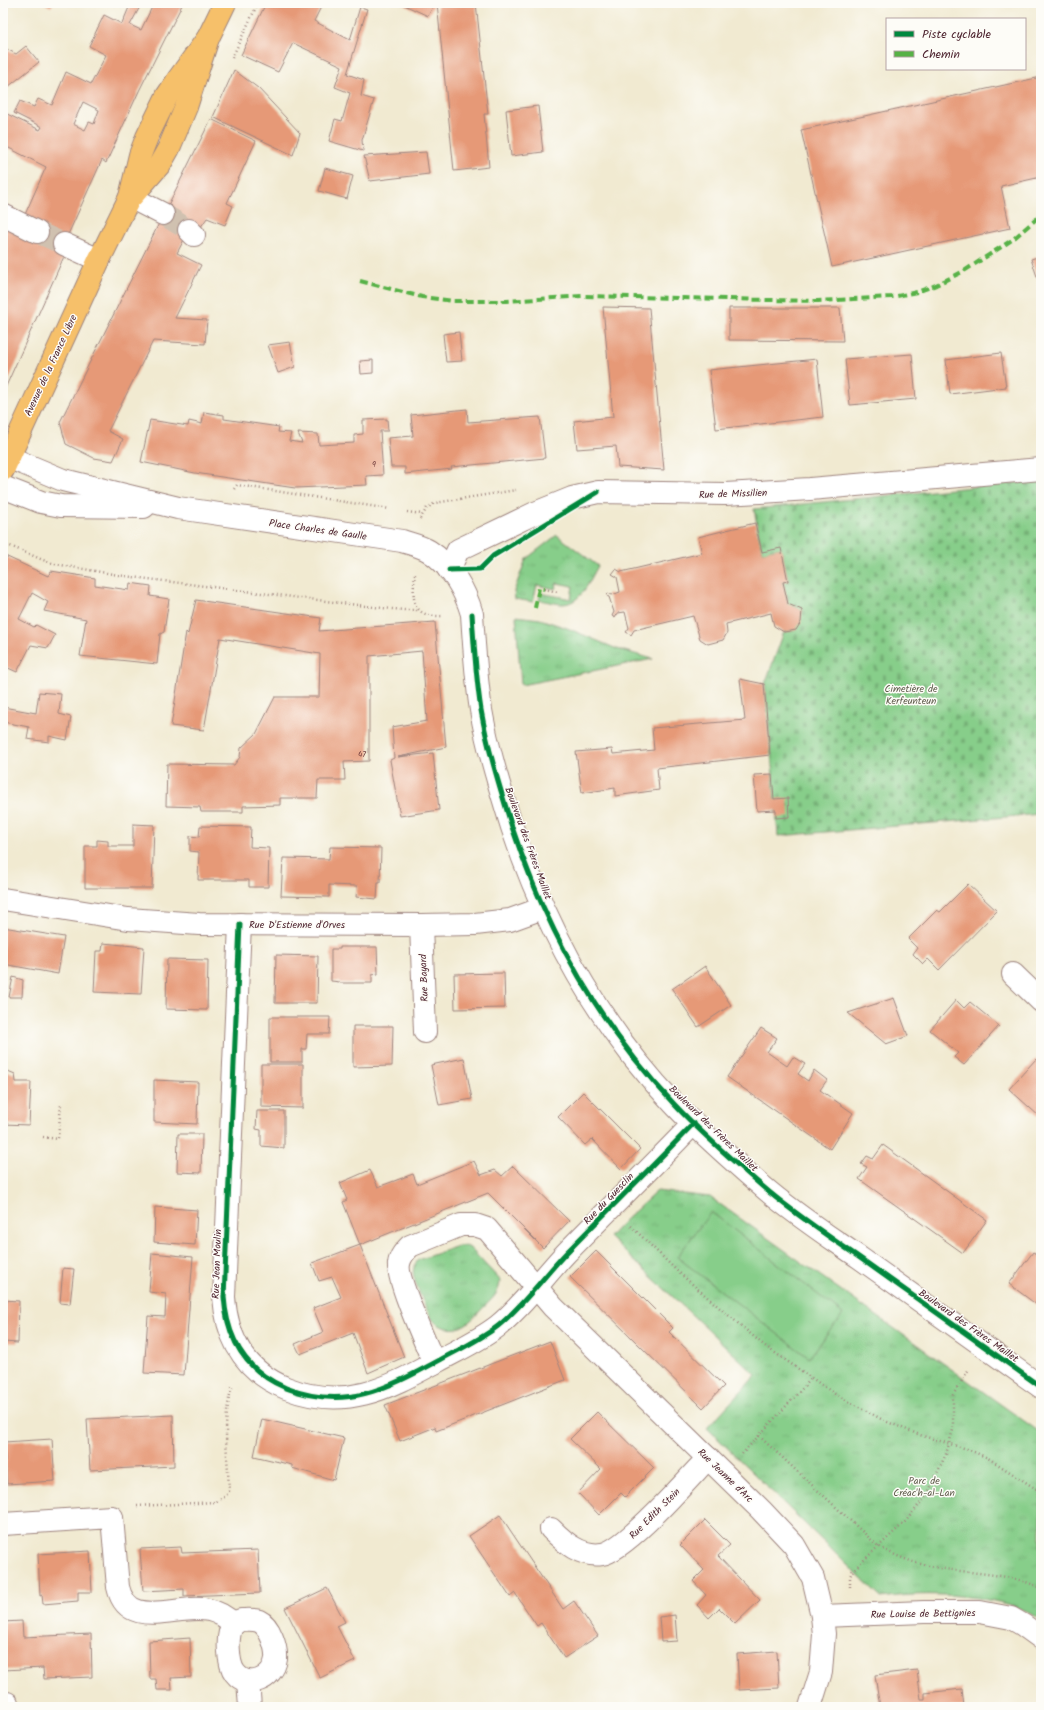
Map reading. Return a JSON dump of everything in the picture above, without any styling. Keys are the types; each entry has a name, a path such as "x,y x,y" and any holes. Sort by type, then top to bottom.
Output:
{"main road":[{"name":"Avenue de la France Libre","path":"6,463 99,260 130,197 135,174 147,137 167,96 178,78 208,38 225,3"}],"street":[{"path":"130,197 163,214"},
{"path":"3,215 37,232"},
{"path":"64,244 99,260"},
{"name":"Place Charles de Gaulle","path":"6,463 63,480 178,508 402,541 428,551 449,570"},
{"name":"Rue de Missilien","path":"449,570 458,550 535,513 585,494 598,492 725,494 810,489 1041,469"},
{"name":"Place Charles de Gaulle","path":"3,487 41,502 71,507 178,508"},
{"name":"Boulevard des Frères Maillet","path":"449,570 462,589 472,614 476,677 482,718 495,772 521,854 543,908 574,968 610,1026 652,1080 694,1124 774,1196 1041,1387"},
{"name":"Rue D'Estienne d'Orves","path":"3,899 146,921 193,924 421,925 500,922 543,908"},
{"name":"Rue Jean Moulin","path":"240,924 224,1286 225,1313 234,1341 248,1364 276,1384 302,1393 335,1398 370,1393 394,1384 470,1343 498,1325 537,1286"},
{"name":"Rue Bayard","path":"421,925 425,1032"},
{"path":"1013,974 1041,1000"},
{"name":"Rue du Guesclin","path":"537,1286 568,1252 694,1124"},
{"name":"Rue Jeanne d'Arc","path":"434,1363 399,1272 398,1265 405,1250 410,1246 461,1225 474,1224 487,1229 537,1286 553,1307 772,1520 794,1545 812,1578 822,1616 824,1634 821,1672 810,1707"},
{"name":"Rue Edith Stein","path":"552,1530 566,1543 578,1551 602,1554 612,1550 629,1539 708,1458"},
{"path":"3,1524 112,1516 118,1587 124,1604 137,1612 208,1610 224,1616 234,1624"},
{"name":"Rue Louise de Bettignies","path":"822,1616 853,1614 980,1612 1011,1618 1041,1638"},
{"path":"241,1620 259,1621 265,1625 269,1632 276,1654 272,1671 265,1678 248,1681 242,1679 234,1673 230,1662 230,1631 234,1624 241,1620"},
{"path":"248,1681 250,1707"}],"path":[{"path":"422,514 435,502 520,490"},
{"path":"3,542 55,564 124,576 404,610 418,610 413,599 418,546"},
{"path":"544,589 558,592"},
{"path":"43,1137 58,1139 61,1104"},
{"path":"613,1207 671,1265 721,1309 765,1346 835,1394 885,1421 948,1445 988,1458 1041,1492"},
{"path":"853,1614 850,1576 853,1570 905,1522 926,1495 946,1454 953,1430 953,1395 968,1371"},
{"path":"812,1378 758,1436 878,1546 898,1556 922,1564 1000,1576 1041,1588"},
{"path":"137,1506 216,1502 226,1496 229,1491 226,1418 228,1398 234,1382"},
{"path":"1036,1489 1041,1483"}],"green space":[{"name":"Cimetière de Kerfeunteun","path":"1041,480 1041,814 778,836 765,684 784,632 796,630 802,610 788,604 783,582 788,580 781,548 762,552 754,509"},
{"path":"557,535 598,566 588,585 574,601 568,603 561,604 539,600 540,593 571,599 573,586 557,583 555,589 537,585 533,602 515,599 514,591 526,559"},
{"path":"516,616 540,619 567,628 617,649 653,659 521,685"},
{"name":"Parc de Créac'h-al-Lan","path":"657,1191 710,1197 1041,1433 1041,1620 1011,1605 977,1598 944,1595 912,1595 881,1598 707,1428 756,1375 609,1237 625,1220"},
{"path":"711,1212 843,1314 809,1358 677,1257"},
{"path":"458,1246 466,1246 470,1248 500,1280 500,1285 489,1302 469,1322 463,1326 453,1329 441,1326 432,1319 417,1286 413,1275 413,1270 418,1260"}],"building":[{"path":"44,3 53,3 51,7"},
{"path":"127,3 142,3 130,25 141,30 153,5 149,3 183,3 139,91 106,163 102,160 66,239 66,252 3,393 3,224 23,219 46,167 3,145 3,112 40,130 42,127 14,113 20,101 34,107 38,99 52,105 66,72 91,84 106,55 89,46 104,15 122,24 130,5","holes":["83,102 99,110 94,124 89,122 85,130 73,124"]},
{"path":"266,3 323,3 314,21 350,40 360,7 367,9 347,74 364,80 361,96 374,100 362,140 363,151 329,141 335,119 342,121 350,93 335,87 342,66 293,43 278,72 241,55"},
{"path":"400,3 435,3 428,16"},
{"path":"437,3 476,3 488,114 484,114 489,167 454,171"},
{"path":"26,46 39,62 3,91 3,47 16,54"},
{"path":"234,70 258,88 300,133 293,155 213,117"},
{"path":"1041,77 1041,177 1001,186 1010,228 832,267 801,130"},
{"path":"538,106 543,152 511,156 506,110"},
{"path":"211,119 256,141 227,203 233,206 225,225 207,218 198,231 187,234 177,253 201,265 175,318 207,320 205,344 153,341 108,431 123,439 113,461 94,458 66,444 60,422"},
{"path":"426,152 429,174 370,181 364,156"},
{"path":"325,168 353,176 347,199 319,191"},
{"path":"1041,256 1041,288 1031,259"},
{"path":"603,307 649,308 664,470 618,467 616,446 577,449 574,421 613,417"},
{"path":"729,308 840,308 843,341 729,340"},
{"path":"459,332 462,361 446,362 443,334"},
{"path":"290,342 295,367 278,373 268,345"},
{"path":"1001,353 1006,387 950,394 946,360"},
{"path":"912,354 916,399 850,405 845,359"},
{"path":"817,359 823,417 716,429 709,370"},
{"path":"373,360 373,373 361,374 360,361"},
{"path":"467,409 468,422 540,417 545,458 451,467 452,469 405,474 405,467 391,467 388,438 413,436 411,415"},
{"path":"204,412 224,415 224,419 279,427 278,432 291,433 289,441 302,443 298,433 318,434 319,445 354,443 354,435 363,434 363,420 387,419 388,431 380,431 383,475 366,476 367,485 295,488 195,473 141,462 150,420 188,426 189,421 202,424"},
{"path":"755,523 762,552 781,548 788,581 783,582 788,604 802,610 801,622 796,630 784,632 774,626 771,613 726,624 727,633 723,640 708,644 700,639 693,616 634,630 631,635 626,632 629,628 625,612 618,613 615,618 612,616 614,612 609,597 607,596 608,593 612,595 620,592 617,577 612,574 616,569 621,572 702,553 698,537"},
{"path":"3,555 48,576 51,571 95,578 95,585 129,590 130,583 151,586 150,596 169,599 164,632 160,634 157,664 80,656 86,619 44,611 48,602 32,593 19,619 34,627 36,625 55,635 48,648 31,645 17,672 6,667 3,672"},
{"path":"196,600 321,618 319,631 435,622 446,747 398,757 433,753 439,810 400,816 390,760 394,758 392,727 427,721 422,651 369,656 369,761 344,762 345,780 318,780 317,798 280,798 280,805 243,806 243,812 201,812 200,807 166,806 167,764 234,765 240,757 241,748 256,734 275,697 319,697 320,654 220,638 204,730 171,726 186,632 188,634"},
{"path":"740,679 764,684 770,755 657,768 659,790 615,796 615,788 582,793 576,752 612,749 613,754 654,750 652,728 745,720"},
{"path":"39,692 61,694 59,714 71,717 67,740 49,736 49,742 27,739 29,727 3,722 3,707 36,713"},
{"path":"772,774 774,799 788,798 789,817 776,818 776,810 757,811 754,775"},
{"path":"133,824 154,825 152,888 85,888 85,846 97,846 97,840 108,841 108,846 133,846"},
{"path":"200,826 251,827 250,847 269,848 268,887 249,887 249,880 198,880 199,852 190,851 190,836 199,837"},
{"path":"330,847 381,848 380,883 378,883 377,899 356,897 357,886 329,885 329,897 281,896 283,858 329,859"},
{"path":"968,884 997,911 939,970 928,959 923,964 913,954 917,948 908,939 937,910 940,912"},
{"path":"3,927 64,937 58,974 3,964"},
{"path":"103,943 144,947 141,994 94,992 96,951 102,951"},
{"path":"340,947 377,947 378,974 372,975 372,983 340,983 331,981 331,949 340,949"},
{"path":"276,955 318,956 317,1003 275,1003"},
{"path":"167,959 208,960 207,1010 166,1009"},
{"path":"705,966 731,1005 698,1027 672,989"},
{"path":"504,973 505,1008 455,1009 454,974"},
{"path":"13,977 23,980 22,997 9,997"},
{"path":"894,998 908,1036 886,1044 848,1013"},
{"path":"956,1000 964,1008 970,1002 999,1026 964,1065 954,1057 958,1053 930,1030"},
{"path":"270,1017 330,1017 329,1034 307,1034 306,1049 302,1049 302,1062 270,1062"},
{"path":"353,1026 393,1026 392,1066 353,1067"},
{"path":"761,1028 777,1038 767,1052 787,1066 793,1057 805,1064 798,1074 808,1081 814,1070 827,1080 820,1090 853,1113 830,1149 727,1077"},
{"path":"464,1058 472,1099 439,1105 431,1065"},
{"path":"1036,1059 1041,1064 1040,1117 1009,1089"},
{"path":"261,1064 303,1064 303,1108 261,1107"},
{"path":"3,1069 15,1074 16,1082 31,1082 29,1125 3,1124"},
{"path":"154,1080 198,1082 197,1124 154,1122"},
{"path":"583,1092 640,1149 621,1169 592,1139 585,1145 558,1117"},
{"path":"257,1111 284,1111 284,1148 261,1146 261,1130 256,1129"},
{"path":"178,1134 202,1134 201,1173 177,1172"},
{"path":"883,1145 987,1220 963,1253 859,1179 867,1167 861,1164 867,1156 873,1159"},
{"path":"474,1161 481,1175 495,1170 502,1176 513,1166 569,1221 543,1248 488,1193 360,1245 343,1202 347,1200 340,1183 370,1170 378,1187 413,1174 417,1184"},
{"path":"155,1207 197,1210 195,1245 154,1242"},
{"path":"360,1245 404,1357 368,1373 353,1333 300,1354 295,1344 323,1332 313,1308 341,1297 332,1277 319,1281 312,1263"},
{"path":"596,1251 673,1328 669,1332 724,1386 703,1408 570,1277"},
{"path":"1033,1252 1041,1257 1041,1308 1009,1284"},
{"path":"152,1253 193,1257 184,1375 144,1373 148,1316 165,1317 166,1294 149,1292"},
{"path":"63,1268 74,1269 70,1304 60,1303"},
{"path":"3,1300 19,1301 18,1343 3,1342"},
{"path":"550,1341 565,1380 436,1431 435,1427 400,1441 385,1405"},
{"path":"597,1412 654,1468 625,1497 621,1493 599,1515 578,1493 601,1469 570,1439"},
{"path":"173,1415 174,1466 90,1470 87,1419"},
{"path":"262,1419 344,1438 334,1480 292,1468 292,1465 254,1456"},
{"path":"52,1439 55,1481 7,1484 4,1442"},
{"path":"500,1515 563,1609 574,1601 598,1636 564,1658 541,1623 537,1626 515,1593 510,1597 469,1536"},
{"path":"705,1520 730,1545 718,1556 760,1600 735,1624 719,1608 709,1618 697,1605 706,1595 693,1581 704,1570 680,1545"},
{"path":"181,1547 182,1553 258,1550 260,1593 184,1596 184,1589 143,1591 140,1549"},
{"path":"90,1551 92,1592 78,1592 78,1601 43,1604 42,1595 40,1596 38,1554"},
{"path":"327,1588 345,1622 337,1626 355,1661 320,1678 285,1608"},
{"path":"675,1615 677,1641 661,1642 659,1617"},
{"path":"22,1621 23,1637 91,1634 92,1677 44,1679 43,1668 3,1670 3,1622"},
{"path":"190,1638 191,1677 171,1678 172,1690 157,1690 156,1679 150,1679 149,1641"},
{"path":"777,1651 779,1688 739,1690 737,1654"},
{"path":"917,1670 921,1699 925,1699 925,1693 962,1689 964,1707 880,1707 875,1675"}],"tunnel":[{"path":"163,214 189,230"},
{"path":"37,232 64,244"}],"marked path":[{"path":"360,281 422,297 453,301 507,301 583,296 818,301 892,297 917,292 936,285 964,271 1012,240 1041,215"},
{"path":"535,608 539,588 544,589"}],"cycle path":[{"path":"449,570 480,569 493,556 598,492"},
{"path":"472,614 476,674 481,710 491,754 512,827 541,902 558,939 599,1009 622,1042 647,1074 684,1115 774,1196 810,1224 1041,1387"},
{"path":"240,924 224,1297 229,1327 241,1352 259,1373 286,1388 307,1395 327,1397 346,1397 365,1394 401,1380 484,1336 517,1309 558,1261 694,1123"}]}
